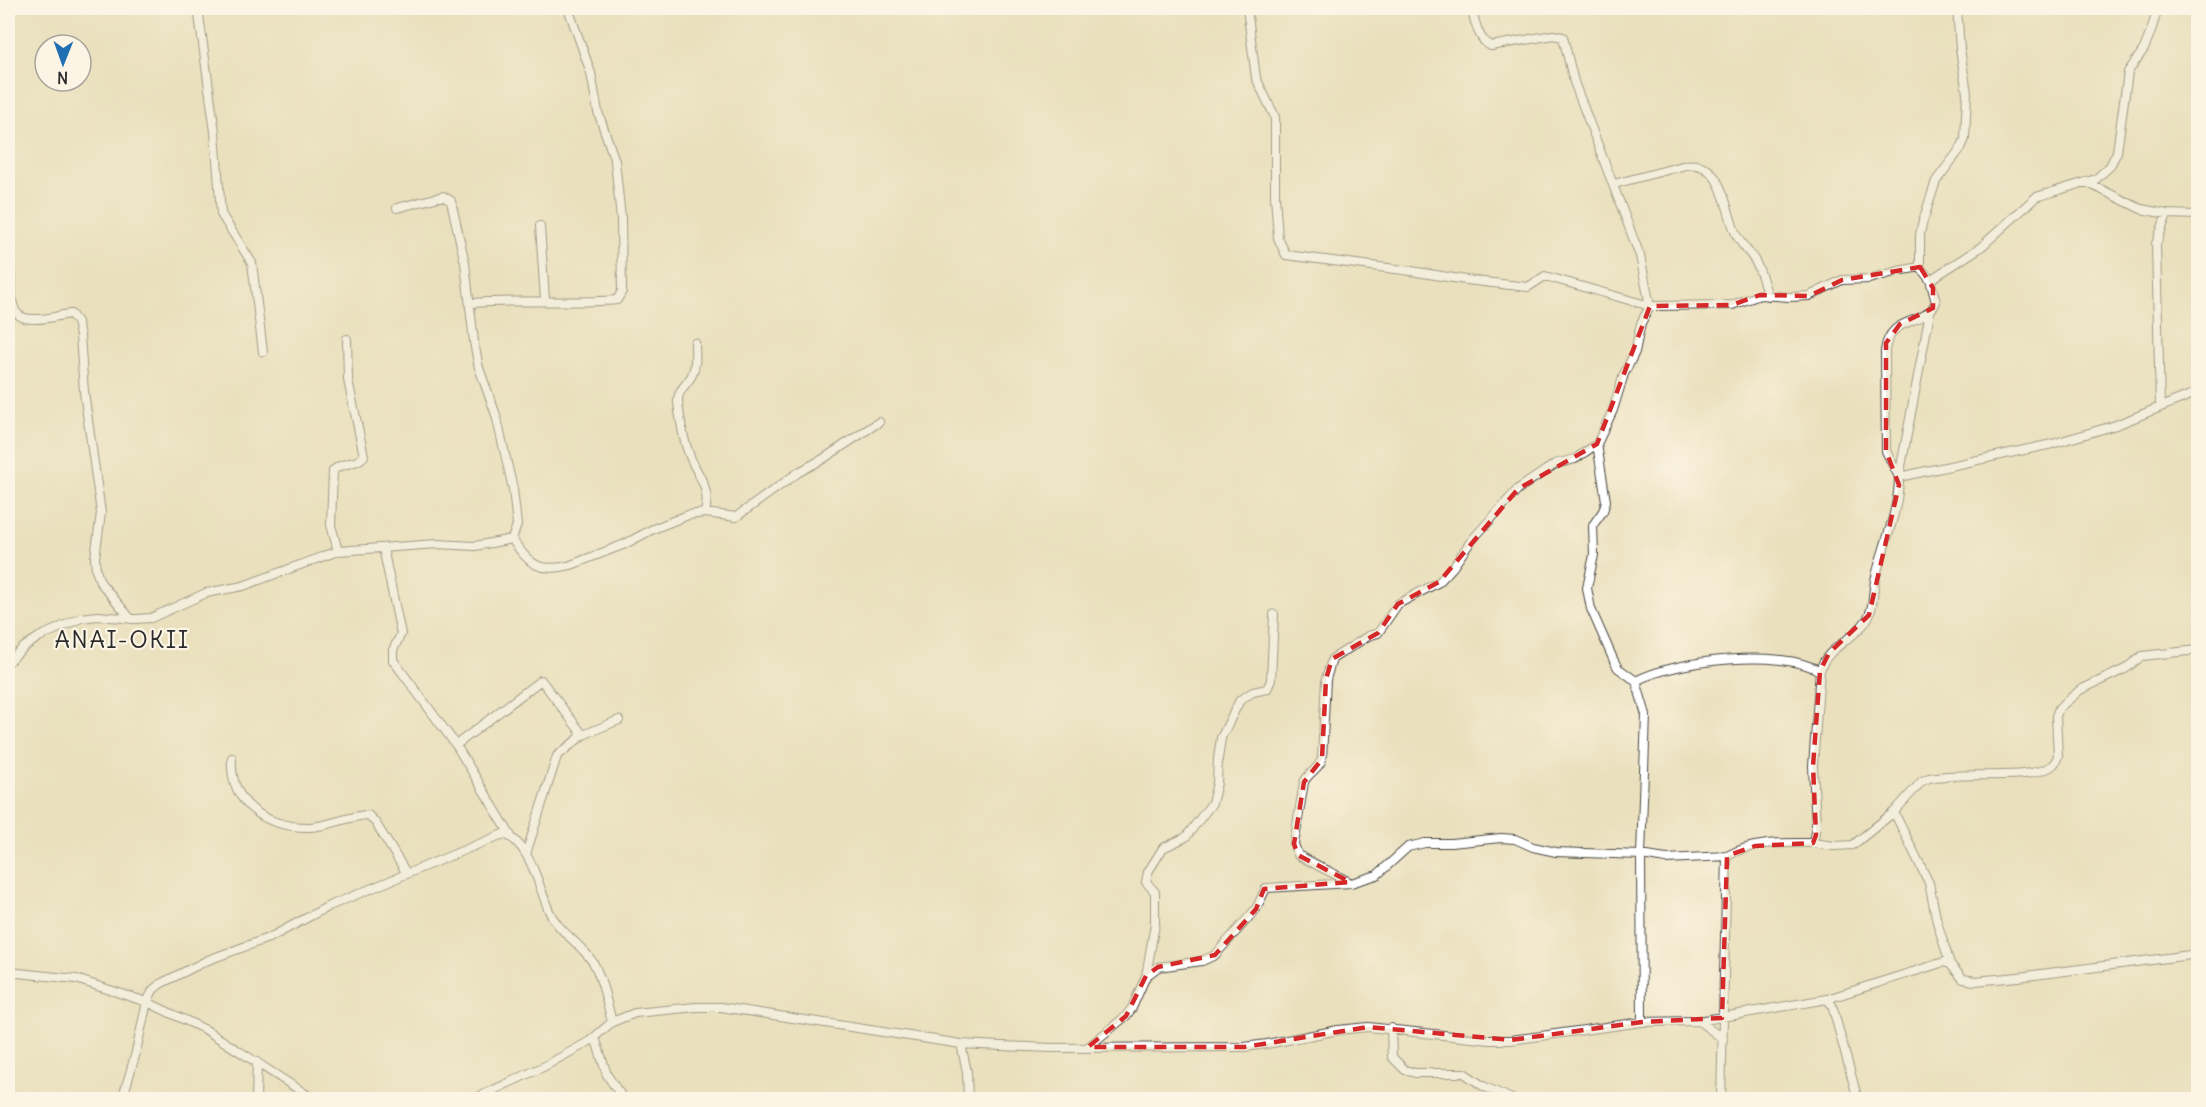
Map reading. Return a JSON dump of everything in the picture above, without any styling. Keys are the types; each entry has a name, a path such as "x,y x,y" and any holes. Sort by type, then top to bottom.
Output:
{"street":[{"path":"198,8 215,132 220,214 252,263 263,352"},
{"path":"470,303 617,300 622,291 621,218 615,161 598,112 591,73 568,8"},
{"path":"1247,8 1256,78 1275,117 1275,196 1278,238 1286,255 1528,287 1545,276 1650,306 1732,305 1757,296 1809,296 1842,280 1869,279 1920,267"},
{"path":"1351,883 1298,855 1294,844 1304,782 1320,765 1322,759 1326,679 1332,659 1368,636 1378,633 1398,604 1439,582 1518,489 1555,464 1575,459 1597,444 1613,410 1624,374 1632,362 1641,323 1650,306 1640,256 1574,82 1563,37 1553,35 1491,46 1479,32 1471,8"},
{"path":"1813,843 1816,826 1814,766 1820,671 1823,660 1829,653 1861,627 1869,615 1875,577 1894,515 1930,312 1936,296 1930,280 1920,267 1920,235 1936,181 1961,148 1965,139 1967,93 1959,41 1957,8"},
{"path":"1930,280 1981,247 2036,197 2101,176 2117,152 2128,72 2144,49 2158,8"},
{"path":"1614,184 1692,164 1706,169 1717,181 1735,232 1740,243 1755,261 1768,296"},
{"path":"2086,182 2141,209 2167,214 2199,215"},
{"path":"397,208 443,196 451,201 465,262 479,368 496,415 513,489 517,525 512,539"},
{"path":"2160,407 2156,244 2167,214"},
{"path":"540,226 545,300"},
{"path":"8,241 14,308 23,318 36,319 71,314 77,322 101,513 95,558 96,570 100,582 131,619"},
{"path":"1899,477 1886,451 1886,343 1893,329 1900,324 1930,312"},
{"path":"338,551 331,525 333,471 339,466 360,461 364,456 348,380 347,339"},
{"path":"695,343 695,366 680,390 678,401 687,448 705,484 707,497 705,513"},
{"path":"1899,477 2052,444 2116,425 2199,392"},
{"path":"512,539 538,568 561,567 625,544 653,529 688,515 705,513 733,517 740,515 800,472 824,459 879,422"},
{"path":"1597,444 1606,501 1604,511 1593,525 1593,555 1588,577 1588,598 1618,668 1636,681 1646,715 1641,855 1642,1022"},
{"path":"8,662 24,646 81,618 98,616 151,618 206,593 243,586 338,551 437,544 475,546 512,539"},
{"path":"383,549 401,634 393,650 393,660 456,745 511,836 526,854 554,922 589,957 595,967 612,1022"},
{"path":"1088,1047 1126,1016 1146,976 1155,924 1155,892 1146,882 1148,872 1163,848 1186,837 1212,803 1217,783 1221,738 1233,712 1240,700 1253,692 1267,689 1271,680 1274,614"},
{"path":"1146,976 1163,965 1202,961 1215,956 1256,909 1266,888 1351,883 1377,875 1408,847 1425,843 1501,838 1515,839 1533,847 1556,852 1641,855 1666,859 1727,856 1755,846 1813,843 1834,846 1853,845 1894,812 1922,781 1929,778 2022,773 2051,767 2058,756 2056,716 2059,708 2080,690 2125,669 2142,656 2199,650"},
{"path":"1636,681 1669,668 1724,659 1754,658 1804,663 1820,671"},
{"path":"456,745 541,680 584,735"},
{"path":"526,854 557,756 584,735 619,720"},
{"path":"232,758 233,783 242,798 256,813 283,823 308,827 368,815 375,822 406,874"},
{"path":"1894,812 1929,884 1936,922 1950,964 1963,979 1975,981 2018,977 2199,954"},
{"path":"122,1100 147,1002 153,990 170,977 208,960 271,937 329,906 459,853 492,837 503,834 511,836"},
{"path":"1721,1100 1727,856"},
{"path":"472,1100 545,1066 595,1037 612,1022 635,1013 655,1009 721,1007 961,1044 1052,1048 1244,1047 1338,1030 1368,1027 1490,1040 1511,1040 1642,1022 1700,1021 1722,1018 1827,999 1936,963 1950,964"},
{"path":"8,972 76,979 147,1002 206,1030 315,1100"},
{"path":"1827,999 1832,1005 1858,1100"},
{"path":"1700,1021 1723,1040"},
{"path":"1391,1028 1392,1057 1405,1071 1464,1073 1483,1086 1514,1100"},
{"path":"595,1037 608,1075 624,1100"},
{"path":"961,1044 967,1072 968,1100"},
{"path":"255,1100 257,1062"}],"highlighted area":[{"path":"1920,267 1933,288 1933,308 1900,324 1886,343 1886,451 1899,485 1869,615 1829,653 1820,671 1813,766 1816,835 1813,843 1755,846 1727,856 1722,1018 1642,1022 1511,1040 1368,1027 1244,1047 1088,1047 1126,1016 1146,976 1158,967 1215,955 1256,909 1264,889 1350,882 1298,855 1294,844 1304,782 1322,759 1326,679 1332,659 1378,633 1398,604 1439,582 1518,489 1597,444 1650,306 1732,305 1760,295 1809,296 1842,280"}],"district":[{"name":"ANAI-OKII","path":"122,640"}]}
